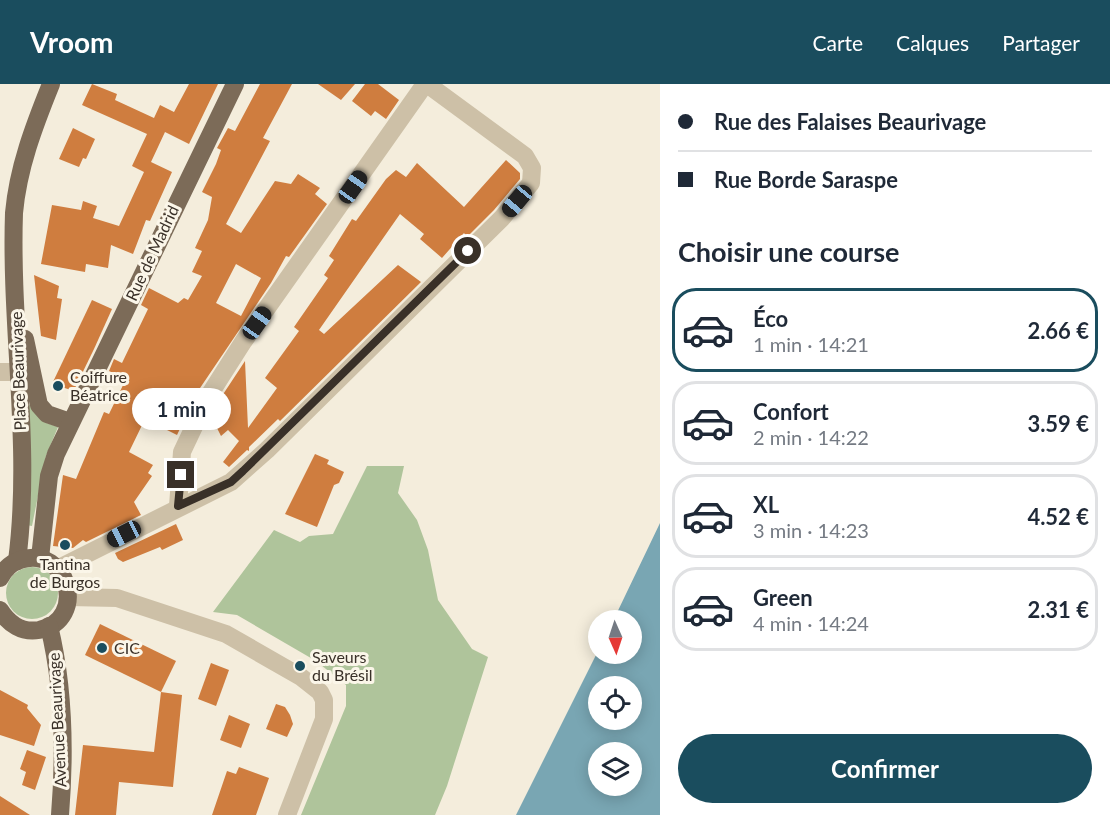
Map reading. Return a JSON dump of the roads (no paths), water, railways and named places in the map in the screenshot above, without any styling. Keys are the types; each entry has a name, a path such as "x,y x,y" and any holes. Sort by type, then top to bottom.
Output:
{"main road":[{"path":"16,293 13,238 16,188 34,128 51,84"},
{"name":"Rue de Madrid","path":"70,422 77,412 235,84"},
{"name":"Place Beaurivage","path":"16,293 8,372 22,470 21,528 16,561"},
{"name":"Place Beaurivage","path":"16,293 39,405 47,414 70,422"},
{"path":"40,558 50,476 70,422"},
{"path":"0,578 16,561 40,558 58,568 65,577 69,597 63,614 49,626 31,630 13,625 0,610"},
{"name":"Avenue Beaurivage","path":"49,626 60,710 64,771 60,815"}],"street":[{"path":"58,568 178,506 231,482 267,450 502,218 531,183 532,168 525,156 426,84 243,342 208,397 182,452 178,506"},
{"path":"69,597 117,598 217,631 302,677 320,692 324,700 324,719 287,815"}],"water":[{"path":"660,523 660,815 516,815 592,664 642,664 642,610 618,610"}],"place":[{"name":"Coiffure Béatrice","path":"58,386"},
{"name":"Tantina de Burgos","path":"65,545"},
{"name":"CIC","path":"102,648"},
{"name":"Saveurs du Brésil","path":"300,666"}]}
